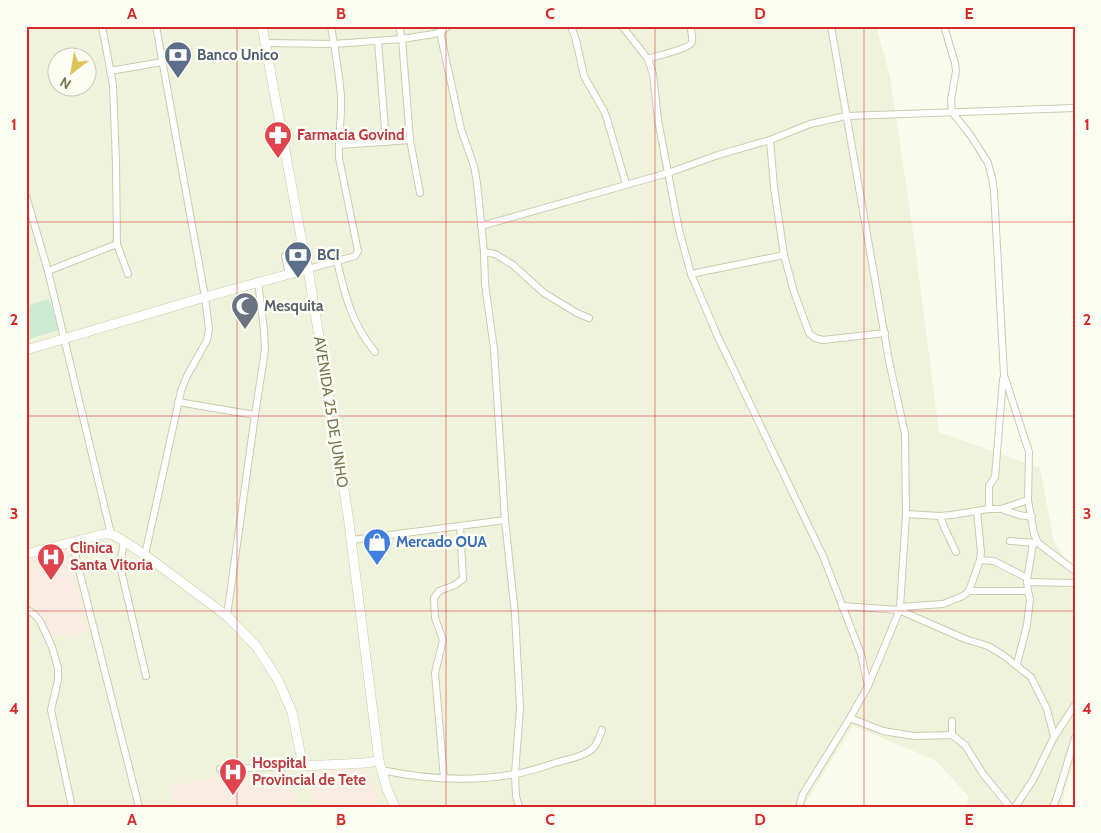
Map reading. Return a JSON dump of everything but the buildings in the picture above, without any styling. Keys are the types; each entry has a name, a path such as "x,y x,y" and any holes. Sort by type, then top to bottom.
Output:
{"street":[{"path":"102,26 113,85 117,244 128,274"},
{"path":"145,555 178,402 187,376 206,340 209,330 205,297 156,26"},
{"name":"AVENIDA 25 DE JUNHO","path":"262,26 308,269 352,540 380,765 395,807"},
{"path":"26,350 205,297 355,256 358,251 341,172 339,145 341,96 331,26"},
{"path":"399,26 402,39 410,140 420,193"},
{"path":"266,43 334,44 402,39 434,34 449,26"},
{"path":"571,26 582,69 587,82 604,110 626,184"},
{"path":"622,26 648,59 653,74 658,120 668,173 679,230 691,274 717,335 823,556 861,654 868,686"},
{"path":"648,59 682,49 691,44 690,26"},
{"path":"798,807 803,794 868,686 899,609 906,514 905,434 889,361 830,26"},
{"path":"944,26 956,71 951,100 952,112 971,136 988,163 992,178 1004,375 995,477 989,486 990,508"},
{"path":"440,32 461,129 474,166 477,183 484,252 485,284 494,350 505,520 515,614 520,698 515,774 516,796 519,807"},
{"path":"378,41 386,142"},
{"path":"110,71 162,62"},
{"path":"481,226 668,173 718,155 770,140 810,124 846,116 1075,108"},
{"path":"339,145 410,140"},
{"path":"770,140 774,187 784,256 808,334 823,340 885,333"},
{"path":"26,196 48,271 111,534"},
{"path":"48,271 117,244"},
{"path":"484,252 495,254 514,265 544,293 590,318"},
{"path":"285,256 289,274"},
{"path":"691,274 784,256"},
{"path":"337,261 351,312 361,333 376,352"},
{"path":"227,616 266,350 258,282"},
{"path":"1004,375 1029,452 1028,500 1036,543 1027,580 1030,599 1027,625 1017,664"},
{"path":"178,402 255,415"},
{"path":"1001,509 1028,500"},
{"path":"906,514 940,516 990,508 1032,517"},
{"path":"842,606 899,609 943,604 963,596 969,591 980,560 977,511"},
{"path":"940,516 956,552"},
{"path":"352,540 505,520"},
{"path":"444,778 435,673 443,640 435,618 434,598 439,591 455,585 463,579 460,526"},
{"path":"26,554 104,534 111,534 145,555 227,616 256,646 278,680 292,712 303,766"},
{"path":"124,541 120,566 146,676"},
{"path":"1010,541 1036,543 1075,571"},
{"path":"72,542 139,807"},
{"path":"980,560 994,561 1027,580 1075,583"},
{"path":"969,591 1028,591"},
{"path":"26,609 40,621 52,647 58,668 58,680 51,710 72,807"},
{"path":"899,609 965,639 988,646 1017,664 1031,677 1047,709 1054,737"},
{"path":"1015,807 1032,780 1054,737 1075,705"},
{"path":"850,718 883,731 914,736 952,735 965,745 982,774 1010,807"},
{"path":"952,721 952,735"},
{"path":"220,769 365,763 380,765 396,773 478,779 515,774 573,758 594,747 602,730"},
{"path":"1052,807 1057,797 1075,738"}],"shaded area":[{"path":"26,26 876,26 890,76 915,246 939,432 1040,468 1054,542 1075,572 1075,757 1062,807 966,807 969,797 935,760 853,726 803,807 26,807"},
{"path":"49,299 59,330 26,340 26,306"},
{"name":"Clinica Santa Vitoria","path":"67,547 89,632 51,638 43,618 26,605 26,556"},
{"name":"Hospital Provincial de Tete","path":"364,768 382,807 313,807 311,771"},
{"name":"Hospital Provincial de Tete","path":"250,772 253,774 292,773 295,807 176,807 170,785"}],"place":[{"name":"Banco Unico","path":"178,79"},
{"name":"Farmacia Govind","path":"278,159"},
{"name":"BCI","path":"298,279"},
{"name":"Mesquita","path":"245,330"},
{"name":"Mercado OUA","path":"377,566"},
{"name":"Clinica Santa Vitoria","path":"51,581"},
{"name":"Hospital Provincial de Tete","path":"233,796"}]}
